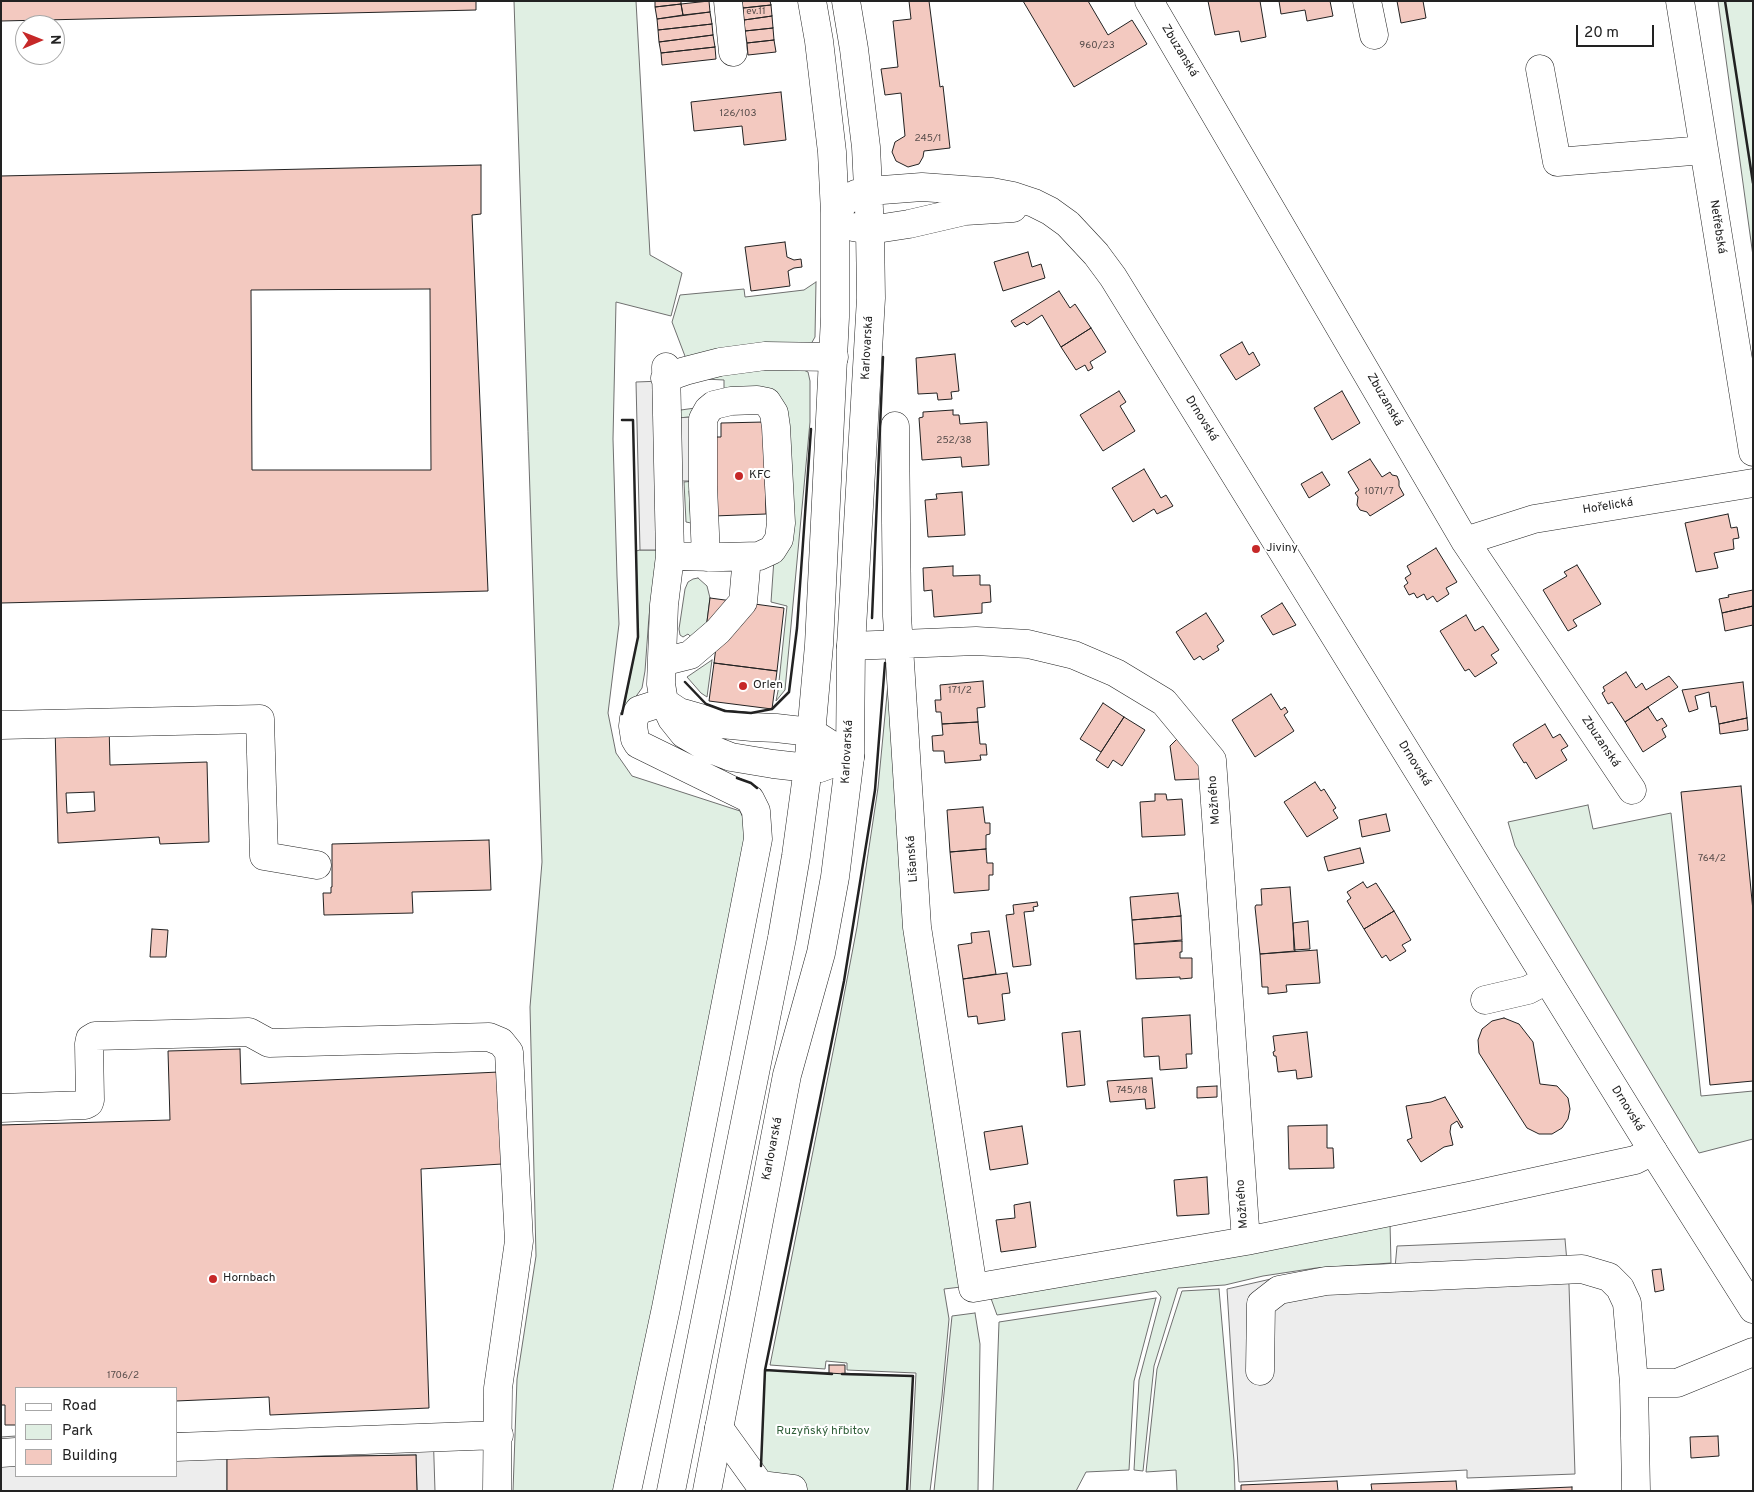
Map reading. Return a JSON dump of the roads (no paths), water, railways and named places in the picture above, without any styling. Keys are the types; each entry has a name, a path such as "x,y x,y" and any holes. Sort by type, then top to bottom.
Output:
{"street":[{"path":"728,1 733,52"},
{"path":"671,1491 782,938 808,768 819,645 834,357 835,213 830,134 819,41 812,1"},
{"name":"Karlovarská","path":"707,1491 787,1075 821,953 834,877 850,758 851,646 871,298 869,192 866,147 846,1"},
{"name":"Zbuzanská","path":"1149,1 1465,541 1632,790"},
{"path":"1366,1 1374,35"},
{"name":"Netřebská","path":"1680,1 1753,452"},
{"path":"1540,69 1557,162 1704,150"},
{"name":"Drnovská","path":"835,213 848,198 856,194 869,192 922,187 992,192 1013,196 1050,211 1068,224 1096,254 1113,277 1653,1152 1753,1309"},
{"name":"Drnovská","path":"870,230 908,224 965,211 1004,208 1033,210 1068,224"},
{"path":"835,213 849,226 870,230"},
{"path":"834,357 765,356 666,372 670,556 664,605 661,684 664,702 672,719 684,734 708,748 731,757 808,768 820,768 850,758"},
{"path":"666,407 714,405 731,401 757,400 768,402 774,413 781,523 779,539 772,550 760,556 670,556"},
{"path":"706,557 703,419 708,410 714,405"},
{"name":"Lišanská","path":"895,426 899,644 917,927 973,1288"},
{"name":"Hořelická","path":"1465,541 1534,519 1753,484"},
{"path":"662,662 690,654 718,631 743,602 747,557"},
{"name":"Možného","path":"851,646 976,641 1028,644 1074,655 1116,673 1164,702 1212,760 1246,1241"},
{"path":"664,702 679,712 721,724 811,732 850,758"},
{"path":"627,1491 666,1308 758,839 756,811 750,799 638,744 635,739 633,726 634,718 639,710 664,702"},
{"path":"1,725 260,719 264,856 317,865"},
{"path":"1485,1000 1528,990 1547,980"},
{"path":"1,1108 85,1105 89,1103 89,1044 90,1039 95,1036 249,1032 269,1043 489,1037 501,1042 509,1052 519,1241 498,1388 497,1491"},
{"name":"Možného","path":"973,1288 1246,1241 1635,1160 1653,1152"},
{"path":"1260,1371 1261,1304 1279,1290 1326,1281 1582,1269 1609,1277 1620,1288 1627,1303 1634,1383 1636,1491"},
{"path":"1634,1383 1677,1383 1753,1352"},
{"path":"719,1428 760,1484 793,1489"},
{"path":"178,1446 498,1435"},
{"path":"1,1453 15,1452"}],"place":[{"name":"KFC","path":"739,476"},
{"name":"Jiviny","path":"1256,549"},
{"name":"Orlen","path":"743,686"},
{"name":"Hornbach","path":"213,1279"}],"park label":[{"name":"Ruzyňský hřbitov","path":"823,1432"}]}
